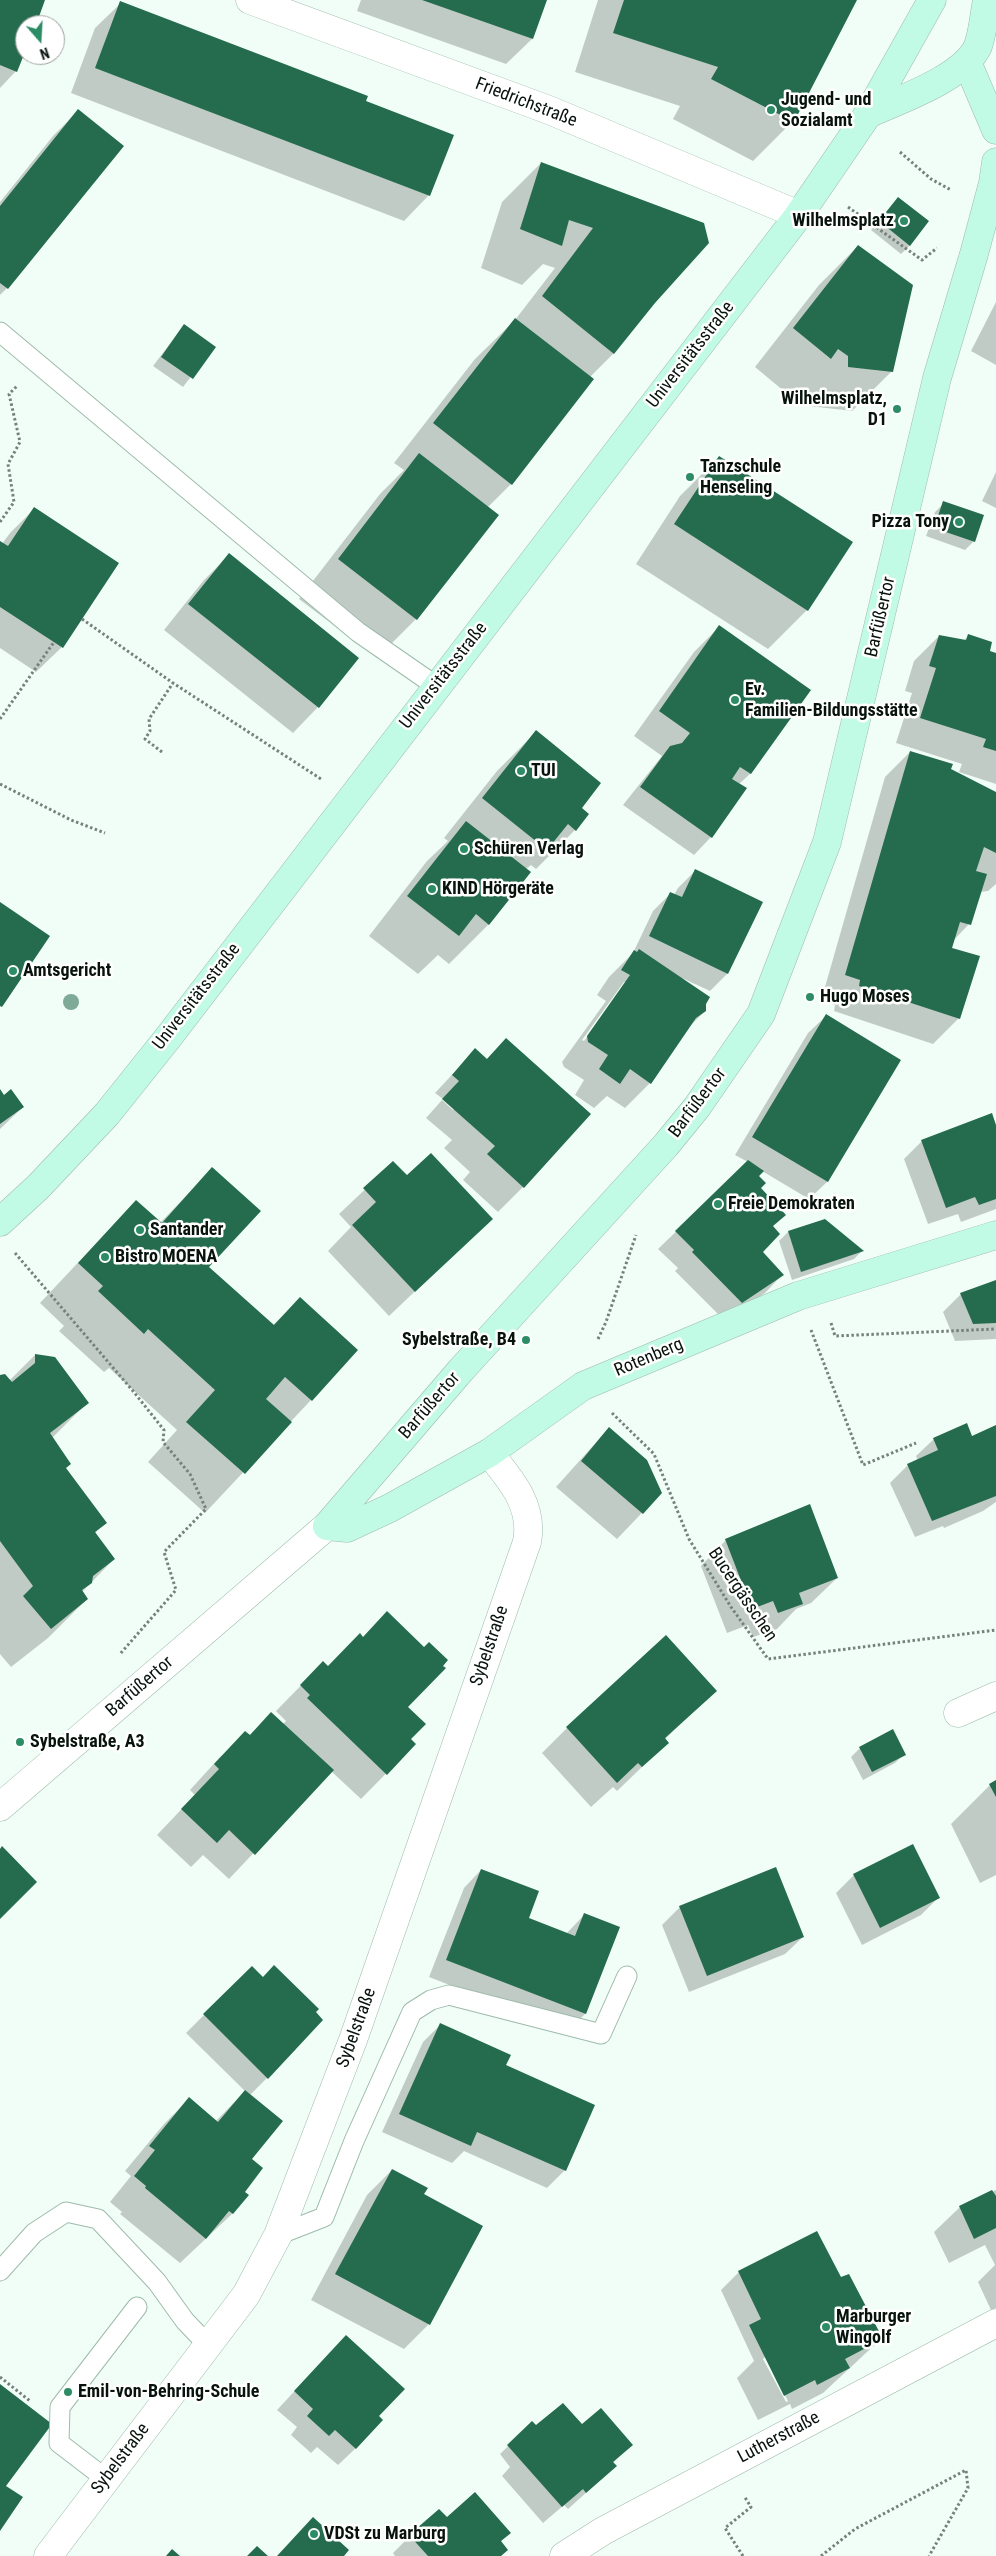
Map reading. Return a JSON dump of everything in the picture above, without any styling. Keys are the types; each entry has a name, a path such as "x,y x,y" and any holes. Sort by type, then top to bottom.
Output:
{"street":[{"name":"Friedrichstraße","path":"250,0 549,110 799,215"},
{"name":"Universitätsstraße","path":"0,1222 38,1187 106,1114 799,215 868,114 928,9"},
{"path":"868,114 912,95 967,62 978,45 989,17"},
{"path":"967,62 996,130"},
{"name":"Barfüßertor","path":"0,1807 327,1526 461,1370 666,1145 697,1107 761,1014 827,842 873,654 928,414 974,254 993,182 996,162"},
{"name":"Rotenberg","path":"327,1526 347,1528 372,1518 489,1452 583,1386 798,1296 996,1235"},
{"name":"Sybelstraße","path":"48,2556 246,2296 278,2235 353,2040 527,1542 529,1517 524,1502 489,1452"},
{"path":"958,1714 996,1696"},
{"name":"Lutherstraße","path":"564,2556 603,2531 996,2323"}],"lane":[{"path":"0,332 358,632 436,686"},
{"path":"278,2235 324,2216 354,2141 412,2012 431,2000 449,1995 601,2034 628,1976"},
{"path":"0,2271 34,2233 66,2212 98,2219 157,2282 185,2321 208,2345"},
{"path":"106,2478 59,2442 60,2407 137,2307"}],"path":[{"path":"900,152 931,179 951,190"},
{"path":"858,213 922,260 938,247"},
{"path":"0,522 14,502 8,464 20,442 10,394 38,364"},
{"path":"82,619 173,683 314,776"},
{"path":"0,718 54,642"},
{"path":"162,752 145,739 150,731 149,719 173,683"},
{"path":"0,784 71,820 105,833"},
{"path":"13,1251 164,1430 163,1442 190,1474 206,1508 164,1552 176,1590 118,1657"},
{"path":"798,1296 863,1465 916,1443"},
{"path":"835,1336 996,1329"},
{"name":"Bucergässchen","path":"583,1386 654,1454 689,1539 730,1607 768,1659 996,1630"},
{"path":"821,2556 856,2530 966,2470 968,2488 929,2556"},
{"path":"736,2499 744,2495 750,2507 726,2528 743,2556"}],"building":[{"path":"0,0 45,0 40,15 15,15 15,65 20,65 17,72 0,65"},
{"path":"422,0 547,0 533,39"},
{"path":"624,0 857,0 794,122 711,79 718,67 613,33"},
{"path":"120,1 368,96 366,101 454,135 430,196 95,68"},
{"path":"78,109 124,146 8,289 0,283 0,206"},
{"path":"541,162 704,223 709,243 655,303 614,354 542,296 593,228 569,220 562,246 520,229"},
{"name":"Wilhelmsplatz","path":"898,197 929,221 910,246 879,221"},
{"path":"858,245 913,285 893,372 848,367 848,356 838,349 831,359 793,328"},
{"path":"515,318 594,379 512,485 433,423"},
{"path":"184,324 216,347 193,379 161,357"},
{"path":"419,453 499,515 417,620 338,559"},
{"path":"719,456 853,542 808,611 674,524"},
{"name":"Pizza Tony","path":"943,501 984,515 975,542 934,528"},
{"path":"34,507 119,563 63,648 0,607 0,541 8,546"},
{"path":"229,553 359,658 319,708 188,604"},
{"name":"Ev. Familien-Bildungsstätte","path":"719,625 811,690 751,774 740,767 732,779 747,788 712,838 640,787 670,746 682,743 690,733 659,711"},
{"path":"968,634 992,642 990,651 996,653 996,751 983,747 986,739 920,718 936,668 929,666 939,635 966,640"},
{"path":"536,730 601,783 582,808 589,814 576,831 568,824 547,850 482,798"},
{"path":"910,751 953,764 951,769 996,792 996,853 984,847 976,871 987,874 971,925 960,922 952,948 980,956 960,1019 859,986 860,980 845,975"},
{"path":"466,821 531,872 489,925 476,914 459,936 407,896"},
{"path":"695,869 763,902 728,974 649,936 670,892 682,897"},
{"name":"Amtsgericht","path":"0,902 50,936 2,1007 0,1006"},
{"path":"639,949 710,997 706,1004 706,1011 696,1018 651,1084 630,1069 620,1084 599,1069 608,1055 588,1042 587,1036 630,975 621,970 634,950 637,952"},
{"path":"826,1014 901,1060 828,1182 752,1137"},
{"path":"506,1038 591,1114 524,1188 487,1154 495,1146 442,1099 459,1081 452,1075 475,1048 487,1059"},
{"path":"0,1089 4,1095 11,1089 24,1107 0,1124"},
{"path":"992,1113 996,1125 996,1199 979,1205 975,1197 946,1208 921,1140"},
{"path":"431,1153 493,1219 415,1292 352,1225 376,1202 363,1188 393,1161 407,1175"},
{"path":"748,1160 764,1171 759,1176 766,1183 761,1188 786,1215 773,1226 780,1234 763,1252 784,1275 742,1303 692,1252 694,1250 675,1231"},
{"path":"212,1167 261,1211 209,1267 274,1325 300,1297 358,1350 312,1401 285,1377 266,1399 292,1422 245,1474 186,1422 215,1390 148,1329 144,1334 98,1291 103,1286 78,1263 136,1200 162,1223"},
{"path":"825,1219 864,1251 801,1272 788,1231"},
{"path":"996,1280 996,1323 973,1324 960,1293"},
{"path":"35,1354 55,1357 89,1403 50,1433 71,1464 66,1468 107,1523 95,1532 115,1559 93,1576 92,1583 82,1590 88,1599 51,1629 23,1596 33,1586 0,1541 0,1375 5,1374 12,1382 35,1363"},
{"path":"967,1423 972,1436 996,1425 996,1496 932,1521 907,1464 938,1450 933,1438"},
{"path":"609,1427 647,1460 662,1493 643,1514 581,1461"},
{"path":"810,1504 838,1578 799,1593 803,1604 778,1613 773,1601 752,1609 725,1539"},
{"path":"387,1611 424,1647 429,1642 448,1660 443,1666 446,1668 408,1707 426,1724 411,1739 416,1744 387,1775 307,1698 310,1695 300,1685 323,1661 328,1666 360,1633 363,1637"},
{"path":"666,1635 717,1691 665,1738 669,1743 642,1767 638,1763 617,1783 566,1727"},
{"path":"271,1712 334,1770 255,1855 229,1830 217,1843 181,1809 219,1769 214,1764 245,1731 250,1735"},
{"path":"893,1729 906,1755 872,1772 859,1747"},
{"path":"996,1780 996,1797 989,1784"},
{"path":"913,1844 940,1898 880,1928 853,1874"},
{"path":"2,1846 37,1882 0,1919 0,1849"},
{"path":"776,1867 804,1937 707,1976 679,1906"},
{"path":"481,1869 539,1891 529,1918 575,1936 584,1913 620,1927 586,2014 446,1960"},
{"path":"274,1965 319,2009 316,2012 323,2020 268,2079 203,2014 252,1966 263,1977"},
{"path":"440,2023 511,2055 506,2065 595,2105 566,2171 477,2132 471,2146 399,2114"},
{"path":"245,2090 283,2121 252,2159 263,2168 245,2192 249,2195 233,2214 229,2211 206,2239 145,2188 146,2186 134,2176 155,2150 149,2146 189,2097 218,2122"},
{"path":"392,2169 428,2188 424,2194 483,2226 430,2325 335,2274"},
{"path":"992,2190 996,2196 996,2228 974,2239 959,2206"},
{"name":"Marburger Wingolf","path":"817,2231 841,2277 849,2274 883,2339 845,2359 850,2368 817,2385 815,2380 784,2396 749,2325 761,2319 738,2271"},
{"path":"346,2335 405,2389 379,2416 383,2420 356,2449 335,2430 329,2436 307,2416 313,2409 294,2391"},
{"path":"0,2384 52,2424 6,2486 23,2497 0,2531"},
{"path":"563,2403 582,2424 601,2408 633,2445 613,2462 617,2466 586,2493 583,2489 562,2507 507,2445 532,2421 536,2425"},
{"path":"475,2492 511,2533 501,2541 508,2550 501,2556 428,2556 409,2535 439,2509 447,2517"},
{"name":"VDSt zu Marburg","path":"313,2517 349,2550 344,2556 277,2556"},
{"path":"257,2546 268,2556 247,2556"},
{"path":"172,2549 180,2556 166,2556"}],"place":[{"name":"Jugend- und Sozialamt","path":"771,110"},
{"name":"Wilhelmsplatz","path":"904,221"},
{"name":"Wilhelmsplatz, D1","path":"897,409"},
{"name":"Tanzschule Henseling","path":"690,477"},
{"name":"Pizza Tony","path":"959,522"},
{"name":"Ev. Familien-Bildungsstätte","path":"735,700"},
{"name":"TUI","path":"521,771"},
{"name":"Schüren Verlag","path":"464,849"},
{"name":"KIND Hörgeräte","path":"432,889"},
{"name":"Amtsgericht","path":"13,971"},
{"name":"Hugo Moses","path":"810,997"},
{"name":"Freie Demokraten","path":"718,1204"},
{"name":"Santander","path":"140,1230"},
{"name":"Bistro MOENA","path":"105,1257"},
{"name":"Sybelstraße, B4","path":"526,1340"},
{"name":"Sybelstraße, A3","path":"20,1742"},
{"name":"Marburger Wingolf","path":"826,2327"},
{"name":"Emil-von-Behring-Schule","path":"68,2392"},
{"name":"VDSt zu Marburg","path":"314,2534"}]}
